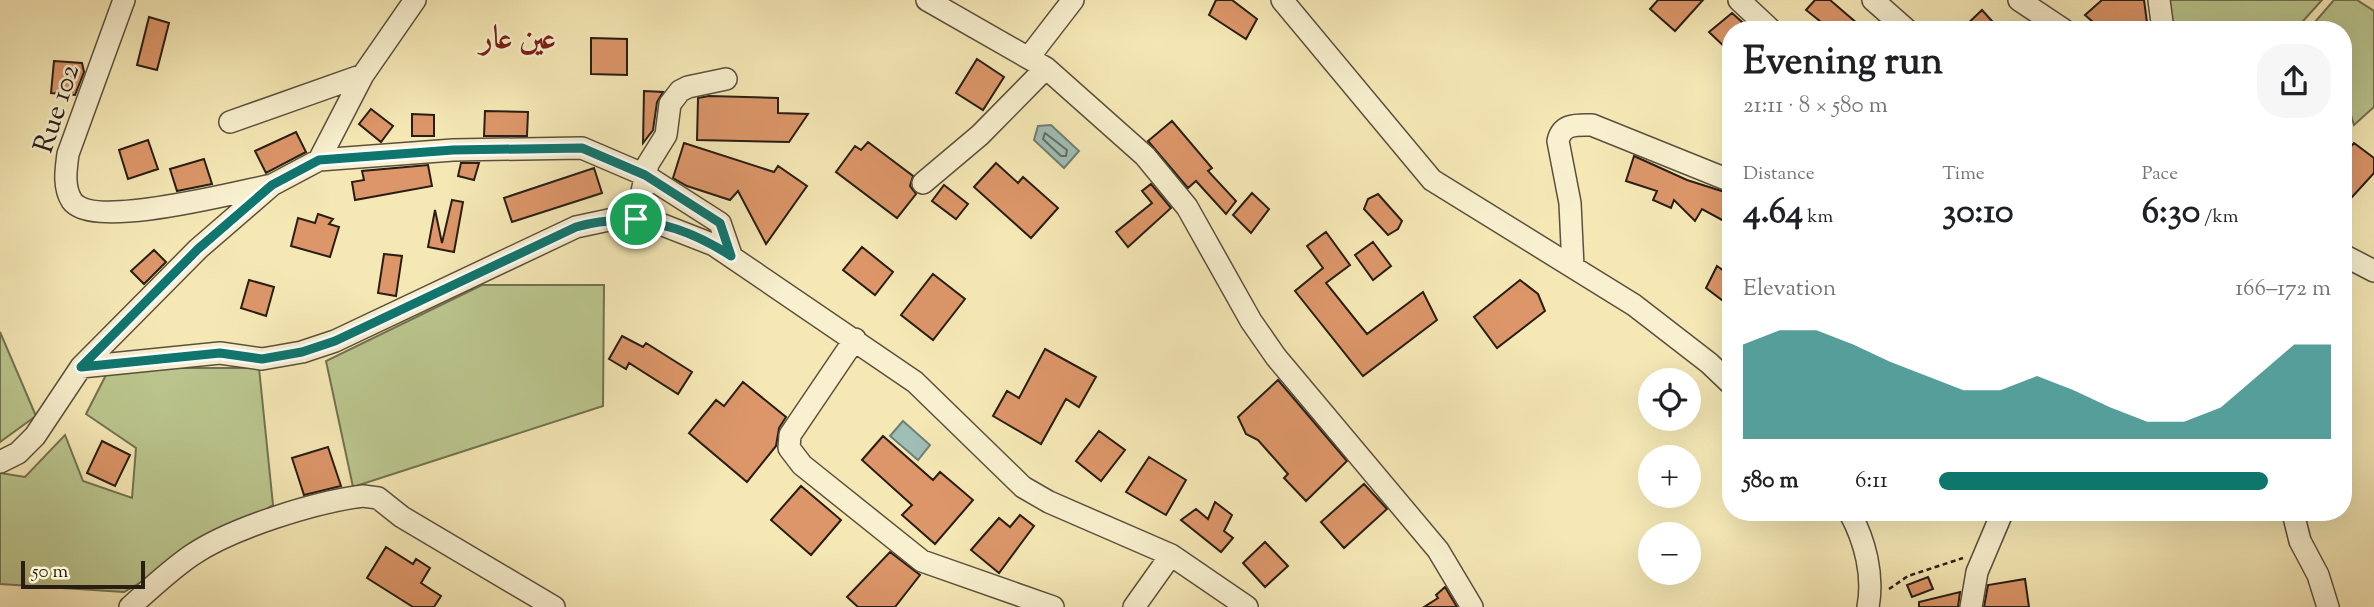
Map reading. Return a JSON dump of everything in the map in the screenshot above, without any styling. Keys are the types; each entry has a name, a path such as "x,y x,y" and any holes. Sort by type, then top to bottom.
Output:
{"street":[{"name":"Rue 102","path":"124,0 68,154 66,176 73,202 83,209 122,213 272,185"},
{"path":"319,160 363,75 415,0"},
{"path":"927,0 1038,62 1145,156 1187,207 1251,321 1276,357 1438,550 1472,607"},
{"path":"923,183 980,135 1038,62 1073,0"},
{"path":"1282,0 1432,180 1634,305 1722,375"},
{"path":"1739,0 1761,21"},
{"path":"1873,0 1897,21"},
{"path":"2020,0 2050,21"},
{"path":"2159,0 2162,21"},
{"path":"230,122 363,75"},
{"path":"636,219 648,164 666,135 670,104 680,91 726,79"},
{"path":"1573,267 1570,203 1558,141 1559,134 1572,124 1592,125 1722,177"},
{"path":"0,462 18,453 35,436 81,367 198,249 272,185 319,160 453,150 582,148 645,175 720,223 731,256"},
{"path":"81,367 220,353 262,359 302,352 335,341 576,227 599,220 650,220 731,256 855,338 915,382 1023,487 1049,502 1171,555 1247,607"},
{"path":"2352,260 2374,271"},
{"path":"855,338 790,435 789,448 802,465 922,561 1053,607"},
{"path":"130,607 173,570 212,543 247,528 363,496 378,498 402,517 554,607"},
{"path":"1854,521 1861,533 1868,565 1868,605"},
{"path":"1971,607 1977,572 1998,521"},
{"path":"2295,521 2300,541 2318,575 2328,607"},
{"path":"1134,607 1171,555"}],"path":[{"path":"1868,605 1908,576 1984,550"}],"green space":[{"path":"2169,0 2322,0 2303,21 2172,21"},
{"path":"2334,0 2357,0 2374,11 2374,107 2354,125 2352,21 2316,21"},
{"path":"482,285 604,285 603,406 353,487 326,361"},
{"path":"0,332 36,416 0,442"},
{"path":"142,368 259,368 273,505 124,592 0,584 0,473 25,477 65,435 83,481 132,498 136,448 86,414 106,375"}],"water":[{"path":"1051,125 1079,151 1064,168 1034,140 1038,126"},
{"path":"903,421 930,445 918,460 890,436"}],"building":[{"path":"1216,0 1232,0 1257,19 1246,39 1209,15"},
{"path":"1658,0 1703,0 1675,31 1650,9"},
{"path":"1815,0 1830,0 1854,21 1820,21 1806,10"},
{"path":"2102,0 2144,0 2147,21 2092,21 2085,15"},
{"path":"1982,10 1992,21 1970,21"},
{"path":"1732,13 1741,21 1722,21"},
{"path":"149,17 169,23 157,70 137,65"},
{"path":"1722,21 1722,44 1709,32"},
{"path":"591,38 627,39 627,75 591,74"},
{"path":"977,59 1004,77 983,110 956,93"},
{"path":"54,61 82,63 84,72 75,95 51,93"},
{"path":"644,91 663,92 657,102 653,130 643,143"},
{"path":"698,98 778,98 778,113 808,114 789,142 697,140"},
{"path":"371,109 393,126 381,142 359,124"},
{"path":"485,111 528,112 527,136 484,136"},
{"path":"412,114 434,115 434,136 412,136"},
{"path":"1172,121 1212,168 1208,171 1236,201 1226,214 1196,181 1188,188 1148,141"},
{"path":"296,132 306,152 266,173 255,151"},
{"path":"148,140 158,169 128,179 119,150"},
{"path":"868,142 913,176 910,186 916,194 897,218 836,172 855,146 861,150"},
{"path":"684,143 774,172 778,166 807,186 766,244 738,191 730,200 687,186 673,178"},
{"path":"2354,143 2374,158 2374,173 2352,197"},
{"path":"1634,156 1687,180 1722,191 1722,220 1702,209 1695,221 1674,200 1671,208 1653,200 1657,191 1626,181"},
{"path":"204,159 212,184 177,191 170,169"},
{"path":"461,163 479,163 474,180 458,176"},
{"path":"996,163 1018,183 1023,177 1058,208 1031,238 974,187"},
{"path":"428,165 432,186 355,200 352,182 364,180 362,171"},
{"path":"594,168 602,193 512,222 504,198"},
{"path":"1151,184 1171,208 1128,247 1116,232 1152,203 1142,191"},
{"path":"944,185 968,204 956,219 932,201"},
{"path":"1252,193 1269,209 1251,233 1233,215"},
{"path":"1378,194 1402,221 1398,229 1388,235 1364,209 1368,199"},
{"path":"452,200 463,202 454,252 428,247 435,210 442,243"},
{"path":"318,214 333,219 329,224 339,227 330,257 291,246 298,218 315,223"},
{"path":"1326,232 1350,265 1326,283 1367,334 1423,292 1437,320 1363,376 1295,291 1323,268 1307,246"},
{"path":"1373,242 1391,266 1373,280 1355,255"},
{"path":"862,247 893,272 875,295 843,270"},
{"path":"154,250 166,262 144,284 131,271"},
{"path":"384,254 402,256 396,296 378,293"},
{"path":"1717,266 1722,270 1722,300 1706,288"},
{"path":"933,274 965,299 933,340 901,315"},
{"path":"249,280 274,287 266,316 241,308"},
{"path":"1520,280 1538,294 1545,311 1497,348 1474,317"},
{"path":"622,336 643,347 646,343 692,372 678,394 629,363 626,369 609,359"},
{"path":"1045,349 1096,377 1079,407 1066,399 1041,444 993,416 1007,391 1019,398"},
{"path":"1278,380 1347,461 1306,501 1284,478 1288,474 1258,440 1246,434 1238,417"},
{"path":"743,382 786,417 779,428 776,446 747,482 689,433 716,400 724,406"},
{"path":"1099,431 1125,450 1101,481 1076,461"},
{"path":"883,436 933,480 940,472 973,500 935,544 902,515 912,505 862,460"},
{"path":"102,441 130,455 115,486 87,473"},
{"path":"328,447 341,486 304,495 292,458"},
{"path":"1149,457 1186,480 1166,515 1126,492"},
{"path":"1364,484 1387,509 1344,548 1321,522"},
{"path":"801,486 841,520 811,555 771,520"},
{"path":"1215,502 1232,515 1224,531 1233,538 1221,552 1181,520 1196,509 1208,519"},
{"path":"1020,515 1034,526 999,573 971,550 999,518 1010,527"},
{"path":"1265,542 1288,566 1265,587 1243,563"},
{"path":"386,547 413,564 416,559 430,568 421,583 441,596 434,607 413,607 367,578"},
{"path":"890,552 920,575 895,607 858,607 847,597"},
{"path":"1928,577 1933,589 1912,597 1907,585"},
{"path":"2025,579 2029,607 1984,607 1988,585"},
{"path":"1445,587 1457,607 1424,607 1438,598 1436,595"},
{"path":"1960,592 1958,607 1919,607 1919,602"}],"district":[{"name":"عين عار","path":"518,40"}],"route":[{"path":"582,148 645,175 720,223 731,256 714,244 650,220 636,219 599,220 576,227 335,341 302,352 262,359 220,353 81,367 198,249 272,185 319,160 453,150 582,148"}]}
